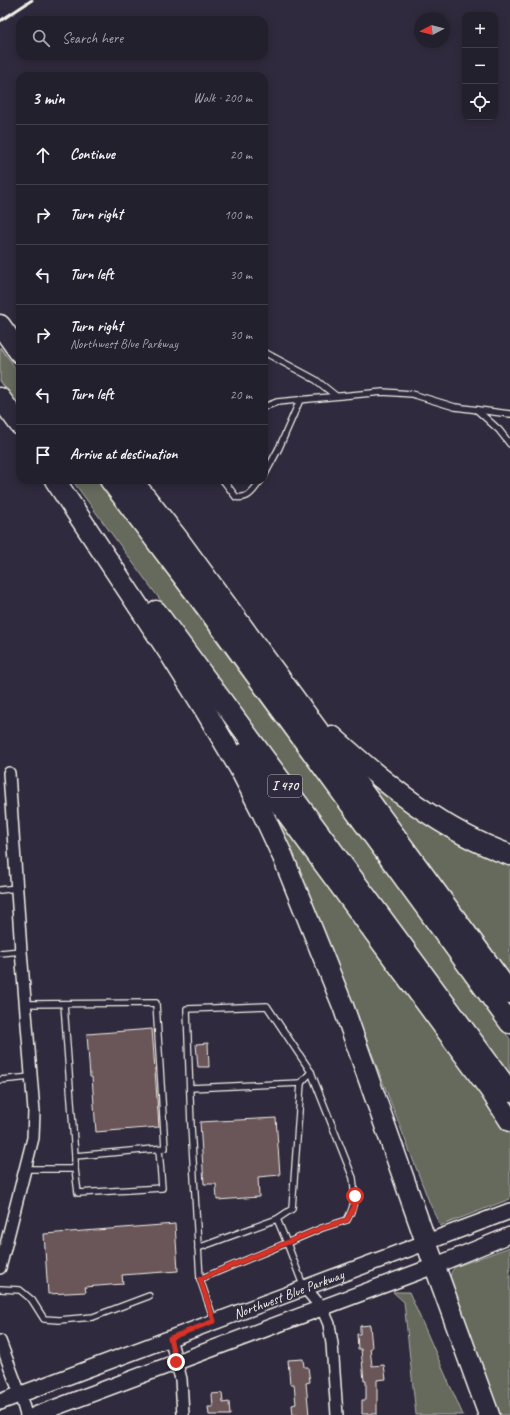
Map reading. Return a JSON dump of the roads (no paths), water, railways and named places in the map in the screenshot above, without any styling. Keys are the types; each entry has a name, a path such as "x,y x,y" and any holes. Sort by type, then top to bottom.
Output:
{"highway":[{"path":"0,316 16,335"},
{"path":"0,325 16,348"},
{"path":"58,484 170,654 240,769 283,857 343,1006 434,1266 489,1415"},
{"name":"I 470","path":"63,484 510,1092"},
{"name":"I 470","path":"113,484 212,615 510,1023"},
{"path":"135,484 176,536 291,692 510,993"},
{"path":"170,654 485,1084 510,1121"},
{"path":"291,692 333,736 373,772 419,807 463,833 510,855"}],"street":[{"path":"0,1268 33,1138 34,1111 16,888 9,773"},
{"name":"Northwest Blue Parkway","path":"0,1402 510,1210"},
{"name":"Northwest Blue Parkway","path":"35,1415 434,1266 510,1235"},
{"path":"305,1288 322,1308 329,1324 332,1344 337,1415"},
{"path":"170,1338 181,1379 183,1415"},
{"path":"0,1341 20,1394 26,1415"}],"lane":[{"path":"268,354 316,380 336,396"},
{"path":"268,405 277,402 383,392 412,394 455,407 510,414"},
{"path":"268,469 279,448 300,400"},
{"path":"477,410 499,430 510,444"},
{"path":"226,484 236,497 242,498 249,495 258,484"},
{"path":"0,890 16,888"},
{"path":"0,953 21,951"},
{"path":"25,1004 156,1003 165,1148 75,1156"},
{"path":"64,1004 78,1193 162,1188 159,1149"},
{"path":"200,1279 322,1228 347,1220 353,1209 355,1196 353,1178 311,1072 267,1006 187,1009 200,1279 214,1321"},
{"path":"198,1248 277,1219 292,1209 301,1083 311,1072"},
{"path":"0,1080 31,1077"},
{"path":"190,1088 301,1083"},
{"path":"26,1169 76,1169"},
{"path":"277,1219 305,1288"},
{"path":"0,1289 20,1290 32,1300 44,1319 59,1320 93,1316 149,1296"}],"railway":[{"path":"0,21 32,0"}]}
